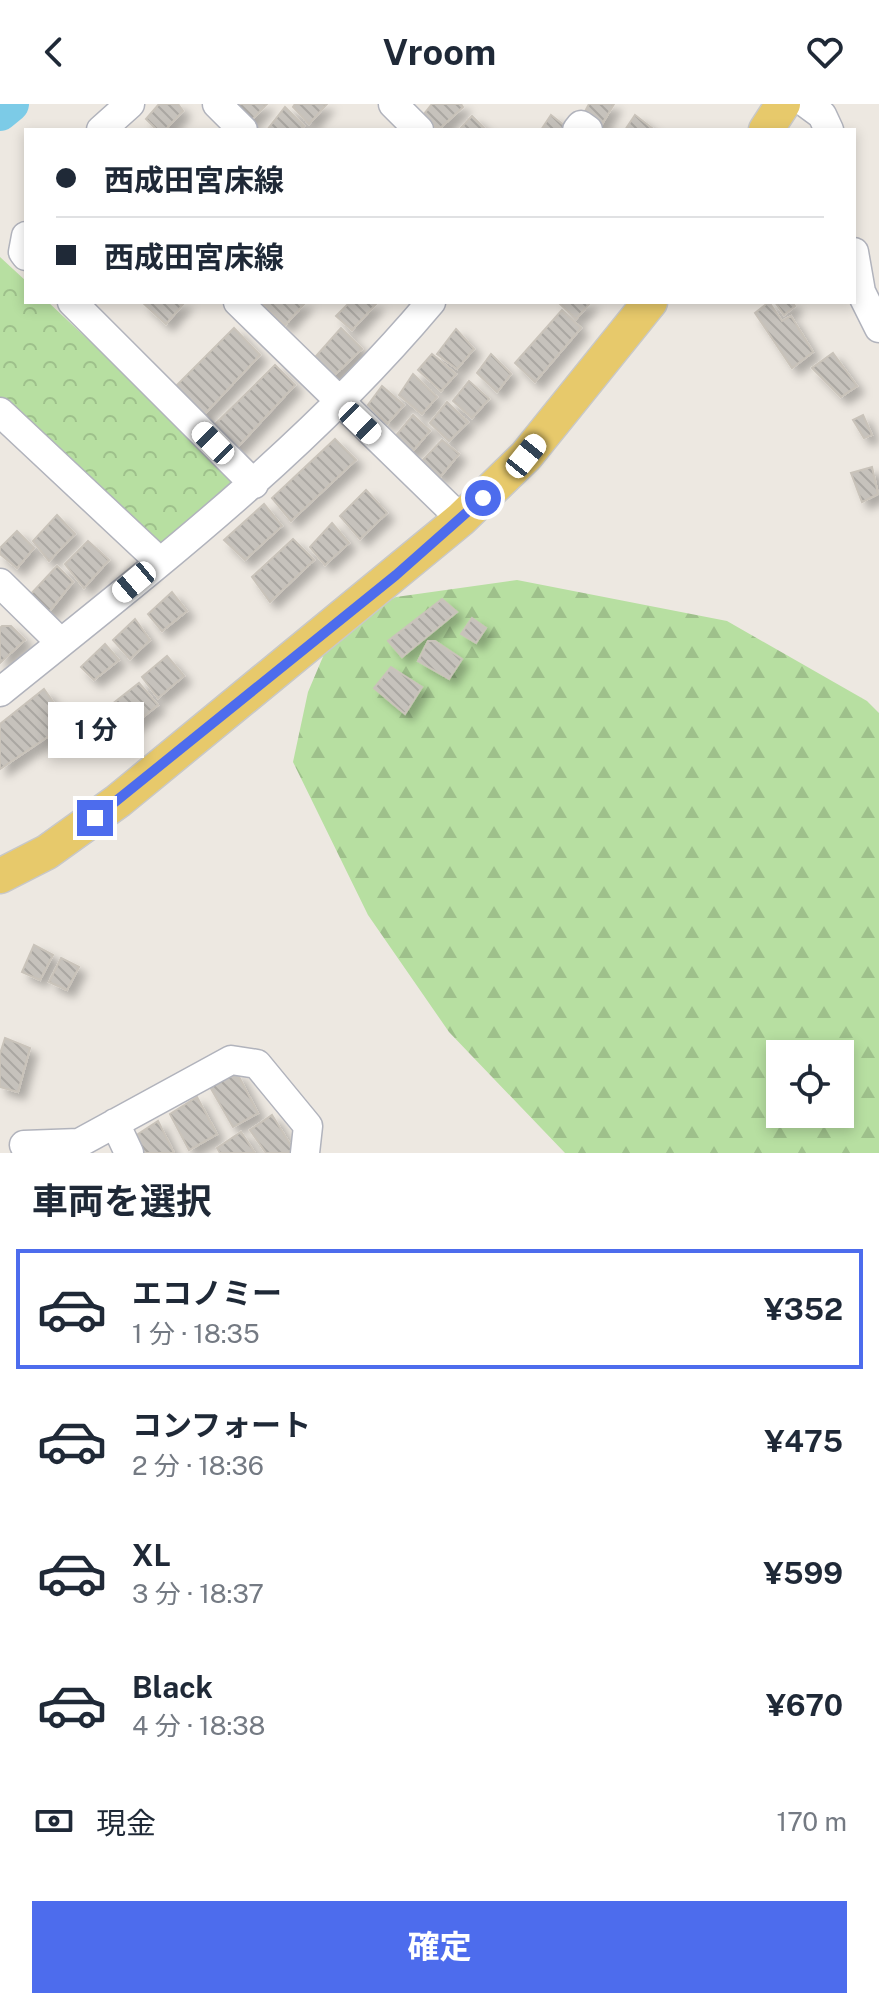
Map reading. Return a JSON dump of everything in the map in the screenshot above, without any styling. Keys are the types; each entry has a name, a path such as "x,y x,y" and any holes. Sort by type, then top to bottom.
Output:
{"main road":[{"path":"767,128 783,104"},
{"path":"0,876 47,852 118,801 461,519 526,456 648,304"}],"street":[{"path":"103,128 130,104"},
{"path":"217,104 241,128"},
{"path":"393,104 417,128"},
{"path":"807,104 822,115 828,128"},
{"path":"856,263 861,292 879,328"},
{"path":"74,304 254,484"},
{"path":"240,304 461,519"},
{"path":"0,692 254,484 340,404 426,304"},
{"path":"0,412 159,561"},
{"path":"0,583 61,643"},
{"path":"17,1145 79,1143 231,1060 257,1064 308,1126 305,1153"},
{"path":"115,1123 129,1153"}],"green space":[{"path":"0,257 24,279 24,304 50,304 234,476 234,490 156,554 0,402"},
{"path":"517,580 727,621 867,701 879,713 879,1153 565,1153 449,1032 368,915 293,762 308,692 336,626 396,597"}],"building":[{"path":"159,104 178,104 183,111 167,128 155,128 146,119"},
{"path":"229,104 267,104 245,127"},
{"path":"295,104 327,104 309,124 293,107"},
{"path":"432,104 461,104 463,107 440,128 436,128 424,114"},
{"path":"589,104 614,104 600,128 582,117"},
{"path":"285,107 304,126 302,128 269,128"},
{"path":"551,115 565,126 564,128 542,128"},
{"path":"635,115 652,128 626,128"},
{"path":"472,116 484,128 461,128"},
{"path":"144,304 183,304 166,324"},
{"path":"264,304 304,304 285,325"},
{"path":"348,304 376,304 352,330 336,316"},
{"path":"560,304 589,304 576,319"},
{"path":"770,304 782,321 791,316 813,352 792,368 755,313"},
{"path":"776,304 794,304 795,306 784,315"},
{"path":"562,310 581,328 535,382 515,363"},
{"path":"234,328 260,355 199,420 171,391"},
{"path":"341,328 362,349 326,383 309,364"},
{"path":"456,329 474,349 457,369 437,354"},
{"path":"833,353 857,386 841,397 812,368"},
{"path":"432,354 456,374 441,391 418,370"},
{"path":"491,354 511,374 497,392 477,373"},
{"path":"275,365 295,385 233,452 209,430"},
{"path":"413,374 437,397 422,414 399,395"},
{"path":"469,381 489,399 472,418 453,401"},
{"path":"382,386 404,405 387,424 368,405"},
{"path":"447,402 468,422 449,441 430,423"},
{"path":"413,415 430,431 411,453 394,438"},
{"path":"863,415 872,435 864,438 853,420"},
{"path":"335,439 356,460 291,521 272,498"},
{"path":"442,440 459,454 440,477 422,461"},
{"path":"872,467 878,494 862,502 851,473"},
{"path":"366,490 387,513 360,539 340,516"},
{"path":"264,504 282,526 245,560 224,540"},
{"path":"57,515 75,534 49,561 33,541"},
{"path":"332,523 349,543 325,565 310,547"},
{"path":"17,531 34,548 17,568 0,554 0,548"},
{"path":"293,539 314,560 270,602 252,577"},
{"path":"88,541 109,560 84,588 65,564"},
{"path":"57,566 73,582 48,613 29,596"},
{"path":"172,592 187,611 162,631 148,614"},
{"path":"442,599 457,612 402,657 388,641"},
{"path":"472,618 486,628 476,643 461,634"},
{"path":"135,619 150,640 130,659 113,640"},
{"path":"11,626 25,640 0,663 0,628"},
{"path":"428,641 435,641 462,659 449,679 418,661"},
{"path":"105,644 119,660 94,680 81,667"},
{"path":"167,656 184,676 158,698 142,677"},
{"path":"391,667 422,687 405,714 374,688"},
{"path":"139,683 158,705 129,728 111,705"},
{"path":"44,689 68,723 0,769 0,724"},
{"path":"34,945 53,955 40,980 22,972"},
{"path":"61,958 79,967 67,990 49,982"},
{"path":"5,1038 30,1048 18,1092 0,1087 0,1054"},
{"path":"237,1073 258,1113 233,1127 210,1087"},
{"path":"197,1097 217,1134 189,1150 170,1114"},
{"path":"272,1115 293,1149 287,1153 266,1153 250,1130"},
{"path":"158,1121 174,1153 144,1153 135,1136"},
{"path":"241,1132 255,1153 220,1153 217,1148"}],"waterway":[{"path":"0,113 11,104"}],"route":[{"path":"95,818 396,575 483,498"}]}
